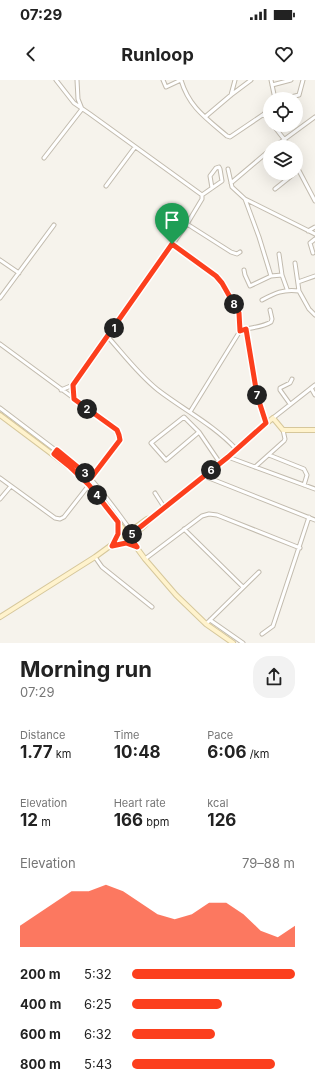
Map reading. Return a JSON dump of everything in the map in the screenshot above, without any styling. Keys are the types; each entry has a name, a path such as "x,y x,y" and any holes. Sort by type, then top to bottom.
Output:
{"main road":[{"path":"0,415 54,454 89,485 145,559 176,595 206,624 231,642"},
{"path":"0,617 148,522 164,507 228,457 273,418 283,430 315,430"},
{"path":"113,545 119,532 118,522"},
{"path":"113,545 126,543 137,547"}],"street":[{"path":"56,80 74,103 202,195"},
{"path":"77,80 78,99 82,108"},
{"path":"163,80 166,86 181,80 185,94 192,104 229,137 263,115"},
{"path":"231,80 234,84"},
{"path":"231,95 235,80"},
{"path":"206,117 251,80"},
{"path":"271,80 274,92"},
{"path":"272,85 291,80"},
{"path":"300,92 303,80"},
{"path":"44,158 82,108"},
{"path":"278,132 284,139 315,117"},
{"path":"106,186 135,147"},
{"path":"231,182 263,156"},
{"path":"62,390 73,385 108,337 187,224 202,199 202,195 212,188 222,181 219,167 216,168 210,176 212,188"},
{"path":"228,168 231,182 235,190 245,198 315,234"},
{"path":"275,189 286,180"},
{"path":"301,180 315,201"},
{"path":"245,198 271,276"},
{"path":"187,224 234,254 240,252"},
{"path":"0,298 54,225"},
{"path":"308,231 315,227"},
{"path":"312,253 310,243 315,239"},
{"path":"172,244 216,276 222,283 239,313 240,331 190,412"},
{"path":"279,254 282,275 287,289"},
{"path":"0,260 19,273"},
{"path":"295,263 298,291 315,314"},
{"path":"244,270 250,286 271,276 282,275"},
{"path":"298,282 315,276"},
{"path":"262,300 287,289 298,291"},
{"path":"240,331 266,325 271,322 270,310"},
{"path":"246,329 257,395 266,423"},
{"path":"108,337 142,376 158,390 220,434 236,449"},
{"path":"0,344 117,430 120,440 91,478"},
{"path":"290,404 280,389 281,386 292,381 292,379"},
{"path":"73,385 74,399"},
{"path":"273,418 315,385"},
{"path":"311,388 315,395"},
{"path":"0,408 57,450 91,478 133,532"},
{"path":"199,432 166,460 151,443 184,417 199,432 220,463"},
{"path":"256,467 284,441 283,430"},
{"path":"54,454 57,450"},
{"path":"269,455 304,469 307,475 304,485"},
{"path":"228,457 315,489"},
{"path":"204,476 315,520"},
{"path":"0,478 55,518 60,519 64,517 89,485"},
{"path":"0,498 11,486"},
{"path":"155,493 164,507"},
{"path":"145,559 202,516 209,514 218,515 300,548"},
{"path":"262,634 273,626 309,517"},
{"path":"184,529 243,587"},
{"path":"95,556 102,567 152,607"},
{"path":"206,624 259,572"},
{"path":"210,620 243,643"},
{"path":"231,642 232,636"}],"route":[{"path":"172,244 216,276 229,293 233,304 239,313 240,331 246,329 257,395 266,423 228,457 129,536 137,547 126,543 112,546 119,532 118,522 80,475 54,454 57,450 91,478 120,440 117,430 74,399 73,385 172,244"}]}
